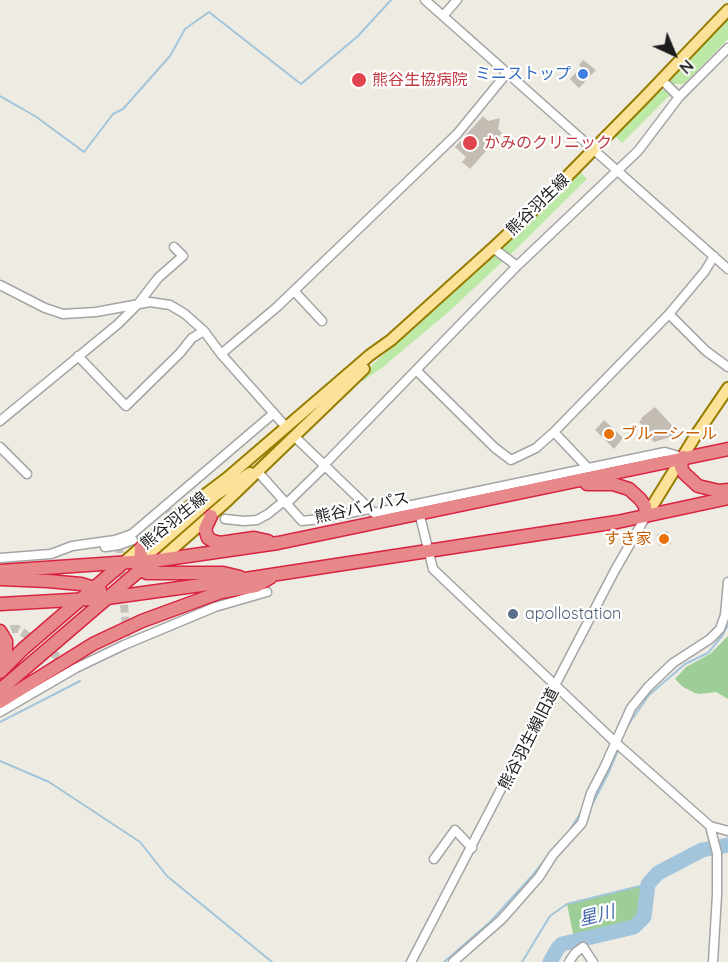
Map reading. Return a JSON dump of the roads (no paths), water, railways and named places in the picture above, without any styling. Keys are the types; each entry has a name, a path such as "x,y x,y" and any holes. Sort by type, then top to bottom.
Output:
{"highway":[{"name":"熊谷バイパス","path":"140,566 160,560 278,543 728,449"},
{"path":"683,457 681,467 684,473 698,486 719,491 728,490"},
{"path":"546,486 605,483 622,486 640,499 645,506 646,516"},
{"path":"0,604 108,598 245,579 646,516 728,498"},
{"path":"211,516 205,529 208,538 213,541 220,543 254,538 278,543"},
{"path":"0,690 108,598 140,566 141,548"},
{"path":"0,671 123,563"},
{"path":"0,571 123,563 140,566 147,573 223,573 245,579"},
{"path":"0,702 93,644 142,621 221,592 256,586 278,574"},
{"path":"0,579 48,581 94,587 108,598"},
{"path":"0,631 6,641 6,657 0,671"}],"main road":[{"name":"熊谷羽生線","path":"160,560 271,460 391,340 493,248 593,150 728,10"},
{"name":"熊谷羽生線","path":"123,563 182,512 227,478 370,355 391,340"},
{"path":"646,516 728,388"},
{"path":"140,566 216,495 271,460"}],"street":[{"path":"425,0 728,269"},
{"path":"443,16 457,0"},
{"path":"225,519 257,520 285,503 417,371 517,266 638,151 679,97 728,48"},
{"path":"221,354 294,291 457,134 507,73"},
{"path":"662,80 679,97"},
{"path":"0,421 118,324 138,304 158,278 183,256 174,246"},
{"path":"493,248 517,266"},
{"path":"417,371 495,448 511,460 536,448 554,432 669,314 705,271 714,256"},
{"path":"0,285 45,308 63,314 96,312 150,302 170,305 185,314 204,331 221,354 286,427"},
{"path":"294,291 322,321"},
{"path":"669,314 706,351 728,367"},
{"path":"78,356 126,406 192,338 204,331"},
{"path":"0,558 118,545 135,539 219,466 234,447 274,413"},
{"path":"554,432 588,468"},
{"path":"295,437 374,513 665,452 683,457"},
{"path":"0,447 27,474"},
{"path":"258,472 302,520 320,519 369,509"},
{"path":"419,512 433,569 615,742 712,830 717,853 713,960 703,962"},
{"name":"熊谷羽生線旧道","path":"411,962 614,572 646,516"},
{"path":"453,962 502,919 582,823 591,793 631,708 648,687 673,663 710,639 720,629 725,615 728,582"},
{"path":"0,711 76,668 186,619 238,599 267,592"},
{"path":"434,859 455,830 472,848"},
{"path":"712,830 728,831"},
{"path":"569,962 583,947 592,962"}],"waterway":[{"path":"0,96 35,116 84,152 113,114 123,109 170,56 185,29 209,12 301,84 358,36 391,0"},
{"path":"626,728 649,695 685,664 708,653 728,625"},
{"path":"0,722 80,681"},
{"path":"620,744 624,733"},
{"path":"590,804 592,805 618,750"},
{"path":"0,761 49,782 140,842 167,876 272,962"},
{"path":"570,830 581,812"},
{"name":"星川","path":"550,962 562,944 634,927 644,917 648,884 658,873 702,850 728,845"},
{"path":"444,962 490,922 550,853"},
{"path":"522,962 550,916 567,904 648,884"}],"tunnel":[{"path":"166,512 184,514"},
{"path":"119,545 127,639"},
{"path":"0,634 18,629 71,666"}],"place":[{"name":"ミニストップ","path":"583,74"},
{"name":"熊谷生協病院","path":"359,80"},
{"name":"かみのクリニック","path":"470,143"},
{"name":"ブルーシール","path":"609,434"},
{"name":"すき家","path":"664,539"},
{"name":"apollostation","path":"513,614"}]}
